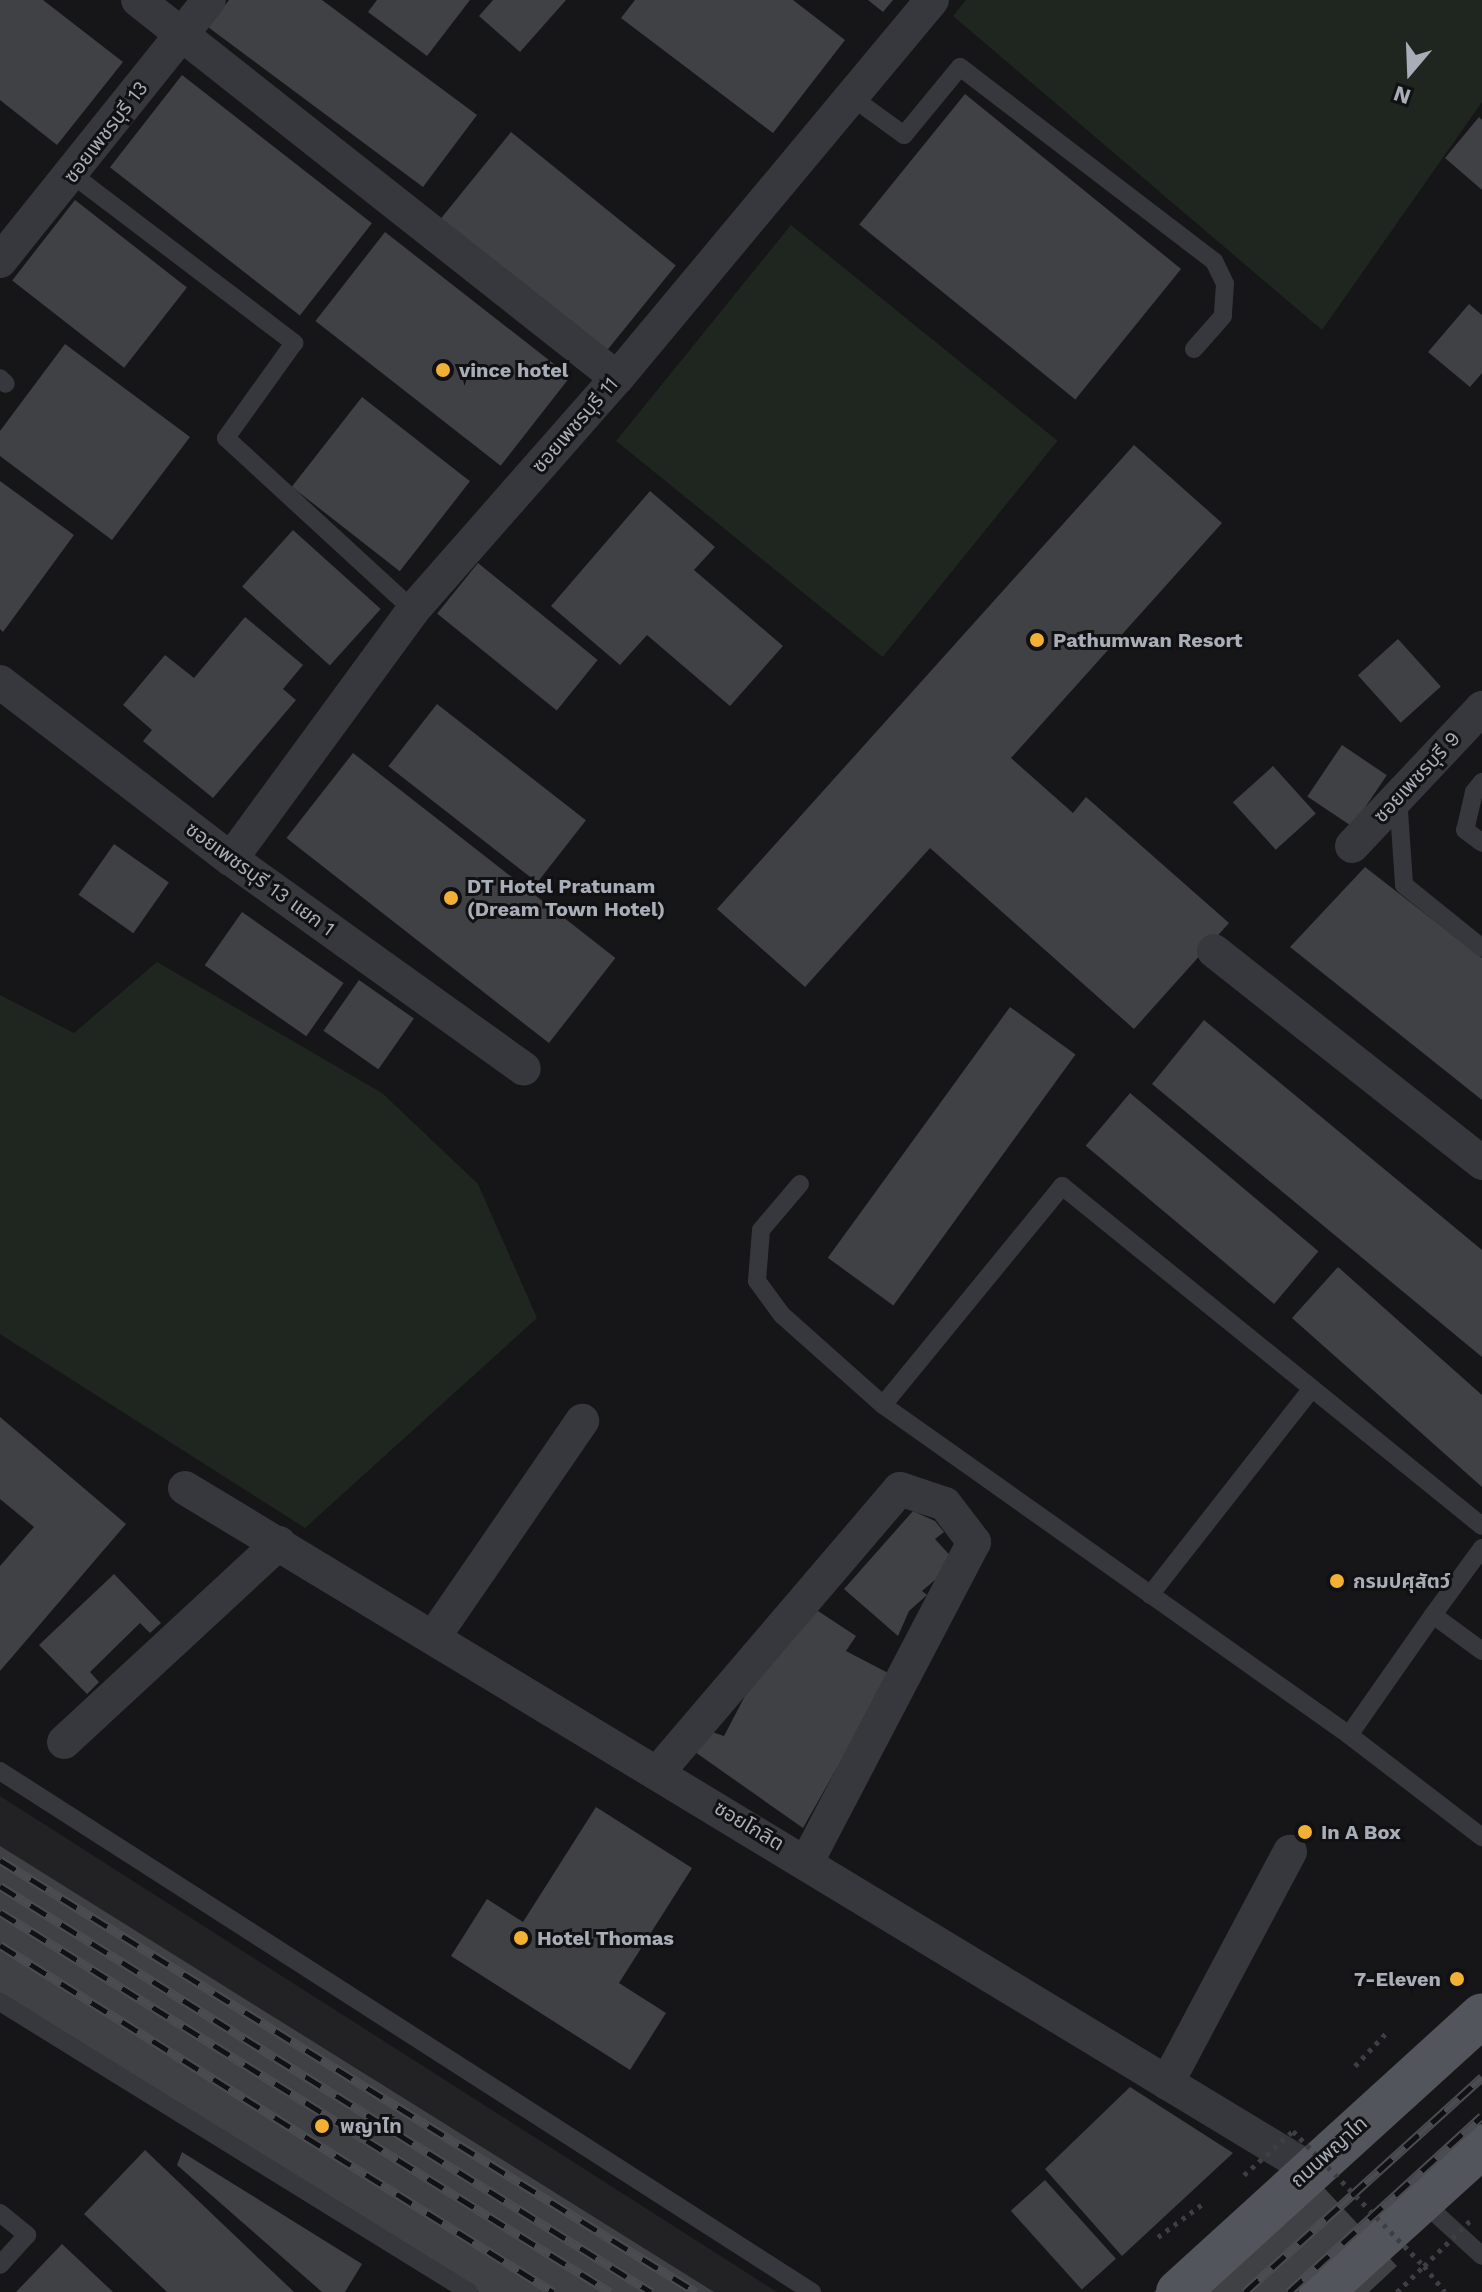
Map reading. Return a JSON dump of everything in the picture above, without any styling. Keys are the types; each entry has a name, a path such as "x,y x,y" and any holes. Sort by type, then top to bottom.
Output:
{"main road":[{"name":"ถนนพญาไท","path":"1178,2292 1482,2015"},
{"path":"1321,2292 1482,2146"}],"street":[{"path":"138,0 617,378"},
{"name":"ซอยเพชรบุรี 13","path":"0,261 73,175 209,0"},
{"name":"ซอยเพชรบุรี 11","path":"231,859 413,610 617,378 932,0"},
{"name":"ซอยเพชรบุรี 13 แยก 1","path":"0,682 231,859 524,1069"},
{"name":"ซอยเพชรบุรี 9","path":"1352,846 1482,708"},
{"path":"1214,951 1482,1163"},
{"path":"435,1635 582,1421"},
{"name":"ซอยโกลิต","path":"185,1488 435,1635 1310,2169"},
{"path":"658,1772 900,1489 945,1504 974,1542 807,1862"},
{"path":"64,1742 279,1543"},
{"path":"1167,2083 1290,1852"}],"lane":[{"path":"853,98 904,135 960,67 1214,261 1225,284 1223,316 1194,349"},
{"path":"73,175 294,343 226,438 413,610"},
{"path":"1482,782 1474,792 1465,830 1482,843"},
{"path":"1398,794 1404,885 1482,948"},
{"path":"800,1184 761,1230 757,1281 782,1315 883,1405 1349,1735 1482,1837"},
{"path":"883,1405 1062,1186 1482,1526"},
{"path":"1150,1595 1311,1390"},
{"path":"1349,1735 1482,1548"},
{"path":"1433,1615 1482,1651"},
{"path":"0,1771 812,2292"},
{"path":"0,2002 469,2292"},
{"path":"1420,2199 1482,2256"},
{"path":"0,2213 27,2235 0,2265"}],"path":[{"path":"1232,2184 1293,2131 1445,2292"},
{"path":"1158,2237 1207,2201"},
{"path":"1397,2292 1471,2220"}],"shaded area":[{"path":"966,0 1482,0 1482,102 1322,330 953,16"},
{"path":"791,225 1058,441 883,657 616,441"},
{"path":"157,962 382,1093 478,1184 537,1318 305,1528 0,1334 0,995 74,1033"},
{"path":"0,1796 777,2292 483,2292 0,1995"}],"building":[{"path":"0,0 43,0 123,62 57,145 0,100"},
{"path":"229,0 322,0 477,115 423,187 208,27"},
{"path":"377,0 470,0 427,56 368,12"},
{"path":"493,0 566,0 520,52 479,16"},
{"path":"635,0 793,0 845,40 773,133 621,18"},
{"path":"868,0 893,0 883,12"},
{"path":"182,75 372,223 300,316 110,167"},
{"path":"965,94 1181,269 1075,400 859,225"},
{"path":"1479,117 1482,120 1482,190 1445,158"},
{"path":"511,132 676,265 605,352 441,219"},
{"path":"75,200 187,287 124,368 12,280"},
{"path":"385,232 570,377 501,466 315,321"},
{"path":"1469,304 1482,315 1482,373 1470,387 1428,352"},
{"path":"65,344 190,437 112,540 0,456 0,431"},
{"path":"362,397 470,481 400,571 292,487"},
{"name":"Pathumwan Resort","path":"1134,445 1222,523 1011,758 1073,813 1086,797 1229,923 1134,1029 930,848 805,987 717,909"},
{"path":"0,481 74,535 3,632 0,629"},
{"path":"650,491 715,547 694,570 783,646 730,706 647,635 620,665 551,606"},
{"path":"293,530 381,609 330,665 242,586"},
{"path":"478,563 598,660 557,710 437,614"},
{"path":"245,617 303,665 283,689 296,700 213,798 143,741 152,730 123,705 165,655 194,678"},
{"path":"1398,639 1441,687 1401,723 1358,675"},
{"path":"437,704 586,820 537,883 388,766"},
{"path":"1342,745 1387,775 1352,827 1307,796"},
{"name":"DT Hotel Pratunam (Dream Town Hotel)","path":"353,753 615,958 549,1043 287,838"},
{"path":"1273,766 1316,814 1276,850 1233,802"},
{"path":"114,844 169,882 133,933 78,895"},
{"path":"1365,867 1482,958 1482,1100 1290,947"},
{"path":"242,912 344,983 306,1036 205,965"},
{"path":"359,980 414,1018 378,1069 323,1031"},
{"path":"1010,1007 1076,1055 893,1305 828,1258"},
{"path":"1204,1020 1482,1250 1482,1357 1152,1084"},
{"path":"1130,1093 1318,1251 1274,1304 1086,1146"},
{"path":"1338,1267 1482,1395 1482,1487 1292,1318"},
{"path":"0,1417 126,1524 0,1671 0,1566 34,1527 0,1499"},
{"path":"913,1511 935,1521 944,1532 935,1539 956,1562 922,1591 927,1595 909,1611 898,1636 844,1589"},
{"path":"114,1574 161,1623 150,1633 140,1623 90,1672 99,1682 87,1694 39,1645"},
{"path":"815,1609 856,1636 846,1651 890,1674 803,1828 695,1752 712,1732 724,1736 745,1696"},
{"path":"596,1807 692,1868 619,1983 666,2013 630,2070 451,1956 487,1899 523,1922"},
{"path":"0,1846 714,2292 479,2292 0,1993"},
{"path":"1130,2087 1233,2153 1122,2256 1045,2169"},
{"path":"145,2150 294,2292 167,2292 84,2214"},
{"path":"182,2152 362,2264 345,2292 322,2292 177,2165"},
{"path":"1298,2160 1397,2266 1369,2292 1154,2292"},
{"path":"1045,2180 1116,2259 1082,2290 1011,2211"},
{"path":"62,2244 113,2292 16,2292"}],"railway":[{"path":"0,1860 696,2292"},
{"path":"0,1886 651,2292"},
{"path":"0,1912 610,2292"},
{"path":"0,1945 553,2292"},
{"path":"1245,2292 1482,2077"},
{"path":"1289,2292 1482,2116"}],"place":[{"name":"vince hotel","path":"443,370"},
{"name":"Pathumwan Resort","path":"1037,640"},
{"name":"DT Hotel Pratunam (Dream Town Hotel)","path":"451,898"},
{"name":"กรมปศุสัตว์","path":"1337,1581"},
{"name":"In A Box","path":"1305,1832"},
{"name":"Hotel Thomas","path":"521,1938"},
{"name":"7-Eleven","path":"1457,1979"},
{"name":"พญาไท","path":"322,2126"}]}
